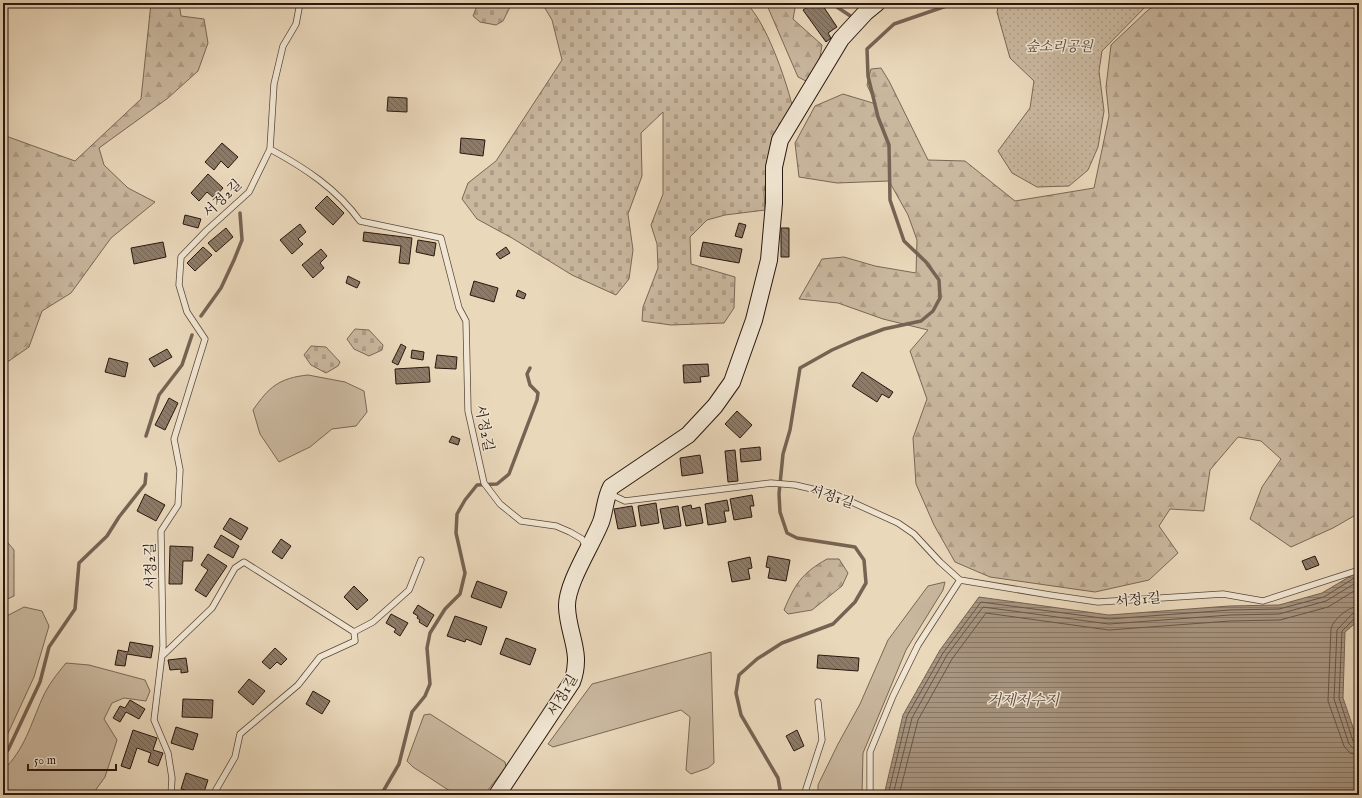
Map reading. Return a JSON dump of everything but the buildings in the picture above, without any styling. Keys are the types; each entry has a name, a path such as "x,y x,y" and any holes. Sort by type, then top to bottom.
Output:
{"street":[{"path":"608,493 611,487 688,435 715,406 732,382 754,320 769,260 772,239 774,167 780,140 841,39 866,12 877,3"},
{"name":"서정1길","path":"497,795 572,682 577,668 567,607 569,591 602,521 608,493"}],"lane":[{"path":"270,149 274,84 283,46 296,24 300,3"},
{"name":"서정2길","path":"171,795 172,778 168,753 154,720 162,656 161,531 178,505 180,470 174,439 205,339 187,312 179,285 181,257 206,230 249,192 270,149 296,163 321,181 348,204 360,222 441,238 459,308 466,321 468,411 484,483 500,504 521,521 556,526 570,532 582,539 588,550"},
{"name":"서정1길","path":"608,493 625,501 771,483 795,485 834,494 898,523 914,534 940,562 960,580 1098,602 1223,594 1263,601 1359,570"},
{"path":"354,632 374,622 409,590 422,560"},
{"path":"162,656 212,608 235,568 244,562 354,632"},
{"path":"870,795 870,752 890,703 918,645 960,580"},
{"path":"213,795 235,757 240,734 298,685 320,657 355,640 354,632"},
{"path":"806,795 806,789 822,740 818,702"}],"green space":[{"path":"151,3 179,3 181,16 204,19 208,43 198,71 168,98 99,148 104,165 128,188 155,202 111,238 71,293 42,311 29,347 3,365 3,135 75,161 141,99"},
{"path":"478,3 512,3 503,21 496,25 480,22 473,16"},
{"path":"542,3 746,3 761,23 780,65 792,105 774,138 764,192 765,210 725,215 707,220 690,237 691,264 735,277 734,308 724,323 671,325 642,321 643,307 658,268 657,244 651,225 663,194 663,112 641,133 642,176 628,214 633,250 629,279 616,295 572,275 512,238 477,219 462,199 468,183 496,161 562,60 552,20"},
{"path":"766,3 796,3 793,19 822,45 819,63 806,81 798,77"},
{"name":"숲소리공원","path":"999,3 1149,3 1102,51 1099,71 1104,111 1098,147 1088,170 1069,186 1037,187 1012,173 998,151 1030,108 1034,81 1010,58 997,12"},
{"path":"1158,3 1359,3 1359,513 1333,528 1291,547 1250,519 1262,487 1281,459 1261,441 1238,437 1210,470 1204,511 1170,509 1159,526 1178,553 1149,580 1095,592 990,577 955,562 934,525 916,484 913,438 927,399 910,351 928,330 883,319 838,303 799,299 822,259 844,257 875,266 916,273 917,240 908,215 889,181 837,183 799,177 795,143 815,106 843,94 876,104 867,85 871,69 881,68 889,81 928,160 965,161 1015,201 1094,188 1109,116 1106,87 1111,45 1147,11"},
{"path":"355,329 369,330 383,345 382,350 369,356 354,349 347,339"},
{"path":"311,346 326,347 340,362 338,366 326,373 311,365 304,355"},
{"path":"308,375 345,382 364,391 367,412 356,426 332,429 310,447 279,462 260,434 253,410 264,395 282,381 289,378"},
{"path":"3,537 14,550 14,596 3,601"},
{"path":"827,559 839,559 848,573 842,586 812,610 788,614 784,610 800,580 811,569"},
{"path":"945,582 943,590 906,650 863,753 862,795 818,795 818,785 860,704 888,640 928,586"},
{"path":"24,607 42,611 49,626 34,677 3,744 3,618"},
{"path":"711,652 714,763 708,768 691,774 686,770 690,717 681,710 553,747 548,744 592,684"},
{"path":"66,663 89,665 145,680 150,691 146,701 124,698 112,703 104,719 117,740 105,777 92,795 3,795 3,770 22,746 44,694"},
{"path":"430,714 505,762 506,767 484,795 456,795 413,767 407,761 424,715"}],"water":[{"name":"거제저수지","path":"1359,571 1359,620 1345,632 1343,698 1359,745 1359,795 884,795 903,715 940,650 979,597 1109,615 1229,606 1279,605 1322,593"}],"waterway":[{"path":"831,3 852,17"},
{"path":"781,795 778,778 741,715 736,693 739,675 757,659 782,643 833,624 855,602 866,583 864,560 855,547 797,538 787,533 780,512 779,494 783,454 790,430 800,368 832,350 857,339 884,329 921,321 933,311 940,298 939,280 926,262 904,241 890,200 889,145 878,117 868,76 867,49 894,24 955,3"},
{"path":"201,316 221,288 242,240 240,213"},
{"path":"146,436 159,395 182,365 192,335"},
{"path":"381,795 399,764 412,712 425,696 430,684 427,648 430,633 445,609 460,594 465,573 456,533 457,514 465,500 477,485 497,484 509,474 537,400 538,393 530,385 527,374 530,368"},
{"path":"3,756 8,750 40,682 49,647 75,609 79,563 107,536 119,517 145,484 146,474"}]}
